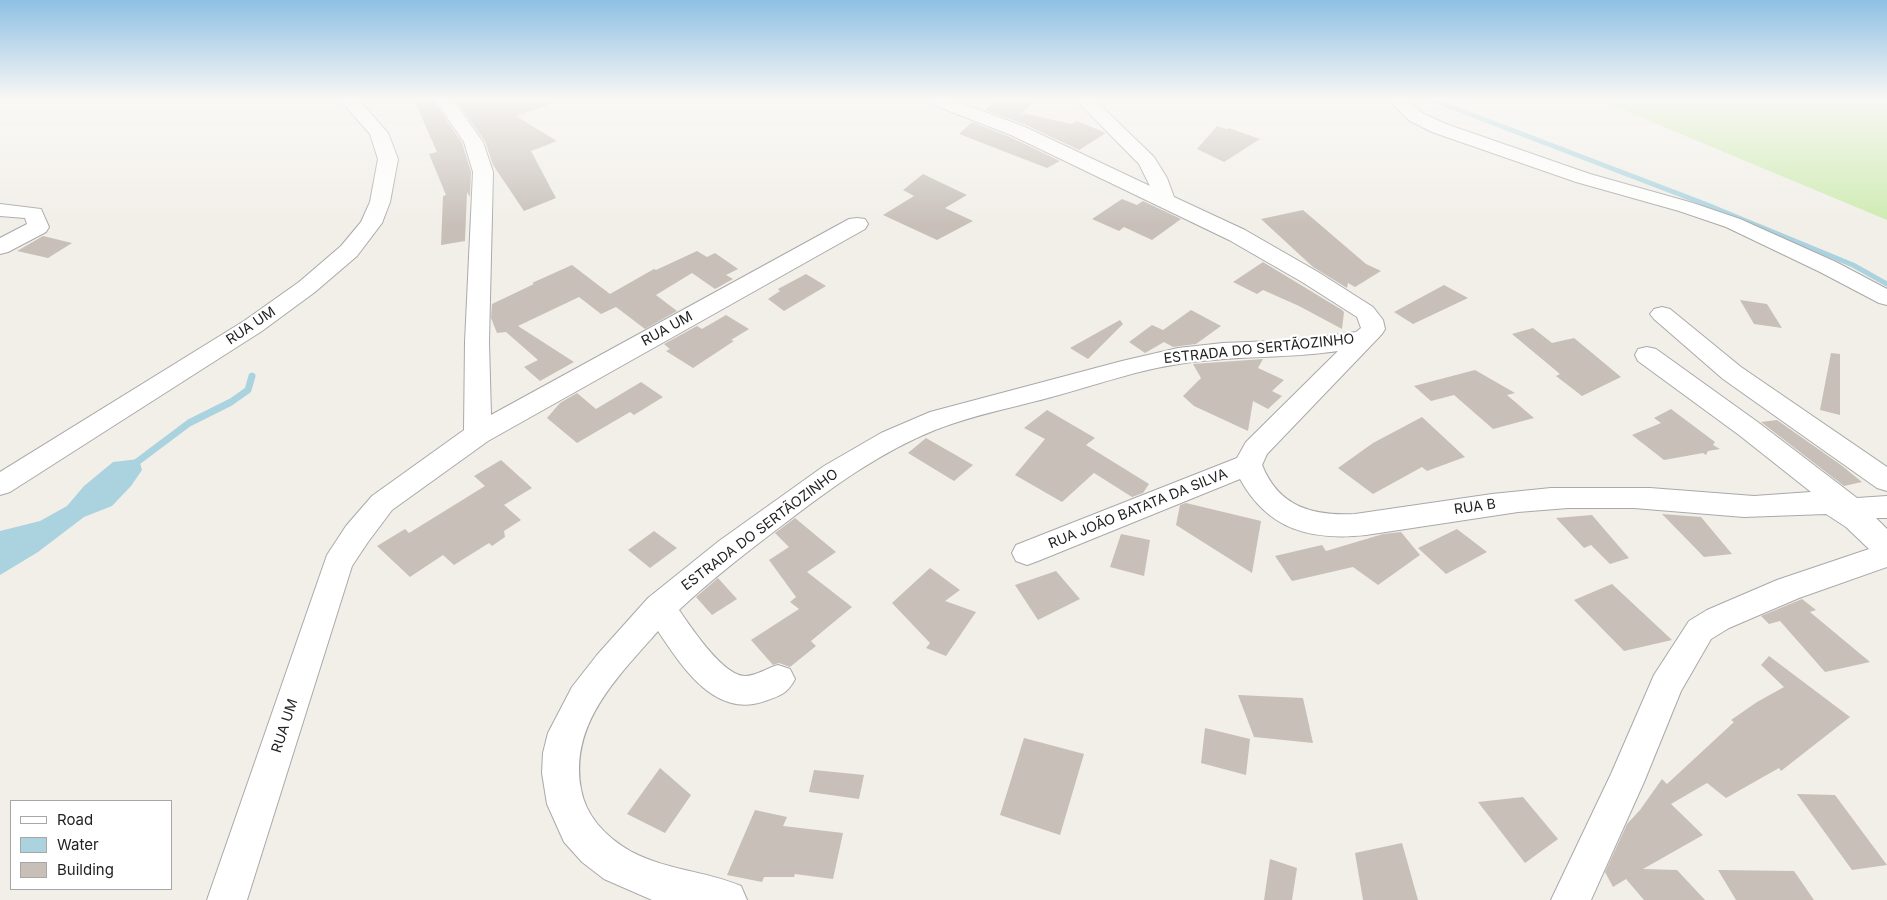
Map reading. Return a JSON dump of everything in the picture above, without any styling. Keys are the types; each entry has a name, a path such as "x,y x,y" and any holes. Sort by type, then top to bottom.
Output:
{"street":[{"name":"RUA UM","path":"0,486 253,326 307,288 349,251 371,223 380,202 388,159 381,142"},
{"path":"474,142 479,151 483,172 478,342 478,434"},
{"path":"1041,142 1237,235 1353,303 1365,312 1371,320 1373,329 1256,449 1248,465"},
{"path":"1128,142 1147,161 1165,200"},
{"path":"1479,142 1583,178 1686,207 1733,223 1828,267 1887,298"},
{"path":"0,210 34,213 38,227 0,247"},
{"name":"RUA UM","path":"227,900 338,563 357,534 382,503 478,434 857,224"},
{"path":"1662,314 1732,373 1887,481"},
{"name":"ESTRADA DO SERTÃOZINHO","path":"727,900 672,888 619,868 591,845 566,812 560,782 559,757 567,730 582,699 659,607 715,560 818,484 873,449 913,428 964,411 1138,364 1181,355 1298,348 1364,338"},
{"path":"1647,355 1749,429 1857,516 1887,507"},
{"name":"RUA B","path":"1248,465 1253,481 1262,494 1277,508 1296,518 1318,524 1349,527 1517,501 1569,497 1651,498 1746,507 1816,504 1834,506 1857,516 1887,549"},
{"name":"RUA JOÃO BATATA DA SILVA","path":"1027,553 1248,465"},
{"path":"1571,900 1626,782 1666,685 1700,630 1718,618 1788,589 1887,555"},
{"path":"659,607 697,660 729,688 742,691 755,690 778,679"}],"green space":[{"path":"1700,142 1887,142 1887,220"}],"water":[{"path":"139,459 142,470 131,486 112,506 84,517 38,552 0,575 0,531 40,521 67,506 84,486 113,462"}],"building":[{"path":"433,142 462,143 471,172 470,197 467,192 465,241 441,245 443,196 446,195 429,154 437,152"},
{"path":"485,142 554,142 531,151 556,198 524,211 493,165"},
{"path":"980,142 1020,142 1060,161 1047,168"},
{"path":"1062,142 1092,142 1079,150"},
{"path":"1203,142 1255,142 1224,162 1197,149"},
{"path":"923,174 967,195 945,208 973,221 937,240 883,215 914,196 903,190"},
{"path":"1122,199 1137,205 1143,201 1181,219 1152,240 1124,227 1119,231 1092,219"},
{"path":"1303,210 1366,264 1381,271 1355,287 1348,283 1347,288 1313,267 1261,219"},
{"path":"43,236 72,243 48,258 17,251"},
{"path":"697,251 707,257 715,253 738,269 726,275 733,279 715,289 692,273 656,295 677,311 645,329 616,307 601,314 579,297 518,326 574,362 540,381 524,367 538,360 506,332 497,333 491,318 492,304 572,265 610,294 654,269 656,270"},
{"path":"1263,262 1342,310 1344,312 1342,329 1299,306 1263,290 1257,294 1233,282"},
{"path":"806,274 826,286 784,311 768,299 780,291 778,289"},
{"path":"1444,285 1468,298 1413,324 1394,312"},
{"path":"1740,300 1767,304 1782,328 1754,324"},
{"path":"1191,310 1221,326 1196,344 1173,347 1164,342 1145,353 1129,342 1152,325 1163,330"},
{"path":"726,315 749,329 693,368 666,351 670,349 664,344 697,326 702,329"},
{"path":"1120,320 1123,324 1088,359 1070,348"},
{"path":"1533,328 1552,343 1574,338 1621,377 1582,396 1556,376 1560,374 1512,334"},
{"path":"1831,353 1840,354 1840,415 1820,410"},
{"path":"1263,359 1258,368 1284,380 1272,391 1282,396 1268,409 1253,401 1248,431 1194,406 1183,396 1201,378 1193,364"},
{"path":"1475,370 1515,393 1507,395 1534,418 1493,429 1454,395 1431,401 1414,386"},
{"path":"641,382 663,397 634,415 630,412 577,443 547,418 560,403 577,393 596,409"},
{"path":"1671,409 1715,442 1713,445 1720,449 1708,451 1706,455 1703,453 1664,460 1632,435 1661,423 1654,418"},
{"path":"1047,410 1095,438 1086,445 1149,484 1143,493 1132,497 1094,473 1062,502 1015,475 1045,439 1024,428"},
{"path":"1422,417 1465,457 1427,471 1422,467 1373,494 1338,468 1373,443"},
{"path":"1777,420 1862,482 1844,486 1761,422"},
{"path":"926,438 973,465 954,481 908,453"},
{"path":"501,460 532,488 504,505 521,520 504,531 505,537 492,546 489,543 454,565 443,555 410,577 377,546 405,529 409,533 485,486 474,476"},
{"path":"1186,503 1261,521 1252,573 1176,525 1180,505"},
{"path":"1662,514 1701,517 1732,554 1704,557"},
{"path":"1592,515 1629,558 1610,564 1591,545 1584,548 1556,518"},
{"path":"795,518 836,552 807,572 852,607 811,641 816,646 790,667 779,663 773,665 751,640 799,609 790,602 796,597 769,560 789,547 775,533"},
{"path":"1457,529 1487,552 1446,574 1418,548"},
{"path":"654,531 677,548 650,568 628,550"},
{"path":"1401,532 1420,555 1378,585 1353,567 1292,581 1275,556 1322,545 1326,551 1383,534"},
{"path":"1121,534 1150,540 1144,576 1110,567"},
{"path":"930,568 960,590 945,601 976,612 946,656 926,648 930,643 892,603"},
{"path":"1056,571 1080,599 1038,620 1015,585"},
{"path":"718,578 737,599 712,615 696,597"},
{"path":"1612,584 1672,640 1624,651 1574,600"},
{"path":"1802,599 1816,610 1810,612 1870,662 1825,672 1780,621 1769,624 1761,616"},
{"path":"1769,656 1850,717 1781,771 1779,768 1726,798 1707,783 1671,804 1703,835 1643,869 1677,870 1705,900 1644,900 1626,879 1613,887 1605,872 1627,824 1640,810 1662,779 1667,784 1734,722 1731,720 1757,702 1784,687 1761,665"},
{"path":"1238,695 1303,698 1313,743 1254,737"},
{"path":"1205,728 1250,739 1246,775 1201,763"},
{"path":"1024,738 1084,754 1060,835 1000,815"},
{"path":"660,768 691,795 665,833 627,814"},
{"path":"814,770 864,775 859,799 809,792"},
{"path":"1797,794 1835,795 1887,865 1852,870"},
{"path":"1523,797 1558,839 1525,863 1478,802"},
{"path":"755,810 787,817 783,826 843,833 833,879 795,874 794,877 764,877 762,882 727,875"},
{"path":"1402,843 1418,900 1363,900 1355,853"},
{"path":"1270,859 1297,868 1292,900 1264,900"},
{"path":"1718,870 1794,871 1814,900 1736,900"}],"waterway":[{"path":"1543,142 1705,204 1853,265 1887,284"},
{"path":"133,465 189,423 231,402 248,390 252,376"}]}
